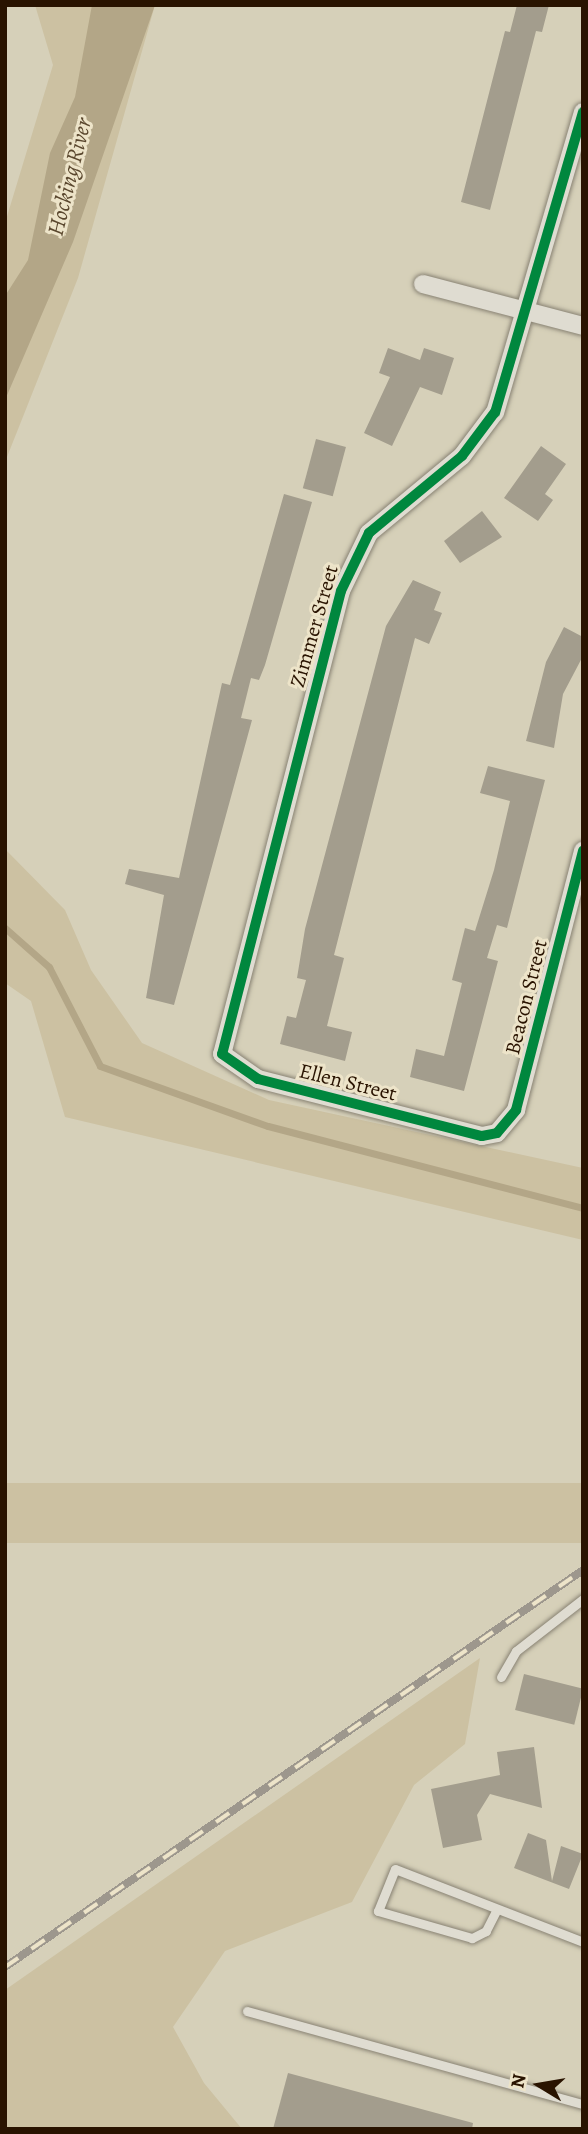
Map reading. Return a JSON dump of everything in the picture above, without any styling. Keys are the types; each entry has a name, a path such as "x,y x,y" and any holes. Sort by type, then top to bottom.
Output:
{"street":[{"name":"Zimmer Street","path":"222,1044 353,559 388,512 480,435 505,387 583,112"},
{"path":"424,284 583,326"},
{"name":"Beacon Street","path":"482,1136 497,1133 516,1110 583,850"},
{"name":"Ellen Street","path":"222,1044 227,1063 258,1079 482,1136"}],"lane":[{"path":"501,1676 516,1651 583,1599"},
{"path":"497,1909 486,1931 472,1938 378,1911 395,1869 583,1942"},
{"path":"247,2011 583,2104"}],"shaded area":[{"path":"35,5 155,5 78,278 5,462 5,223 53,65"},
{"path":"5,849 65,910 91,970 142,1043 269,1100 583,1168 583,1240 65,1117 31,1001 5,983"},
{"path":"5,1483 583,1483 583,1543 5,1543"},
{"path":"480,1658 465,1744 414,1785 352,1902 225,1951 173,2027 204,2083 242,2129 5,2129 5,1990"}],"water":[{"name":"Hocking River","path":"92,5 155,5 73,242 5,400 5,296 28,260 50,153 75,97"}],"building":[{"path":"517,5 549,5 542,32 536,31 490,210 461,202 505,31 510,32"},
{"path":"388,348 420,360 424,348 454,358 442,395 420,387 392,446 364,433 390,377 379,373"},
{"path":"316,439 346,447 333,496 303,488"},
{"path":"541,446 566,464 545,494 553,500 538,521 504,498"},
{"path":"284,494 312,502 265,665 259,680 251,678 241,718 252,720 174,1005 146,998 164,895 125,884 129,869 179,878 222,683 230,685"},
{"path":"482,511 502,537 460,563 444,541"},
{"path":"413,580 441,592 434,610 442,613 429,644 415,638 334,955 344,958 327,1026 352,1032 345,1061 280,1044 287,1016 296,1018 306,980 297,978 305,929 386,626"},
{"path":"564,627 583,637 583,656 563,694 554,748 526,741 546,662"},
{"path":"488,766 545,780 507,928 497,925 487,958 498,961 464,1091 410,1077 416,1049 444,1056 462,983 452,980 465,928 475,931 494,870 510,801 480,793"},
{"path":"524,1674 583,1689 574,1725 515,1710"},
{"path":"534,1747 542,1808 490,1794 477,1815 482,1840 443,1848 431,1789 500,1775 497,1752"},
{"path":"528,1833 546,1840 552,1881 561,1846 583,1854 569,1889 514,1868"},
{"path":"288,2073 473,2123 472,2129 273,2129"}],"waterway":[{"path":"5,928 49,967 100,1066 268,1126 583,1208"}],"railway":[{"path":"5,1967 583,1570"}],"cycle path":[{"path":"583,112 495,412 462,456 369,533 341,591 222,1054 258,1079 482,1136 497,1133 516,1110 583,850"}]}
